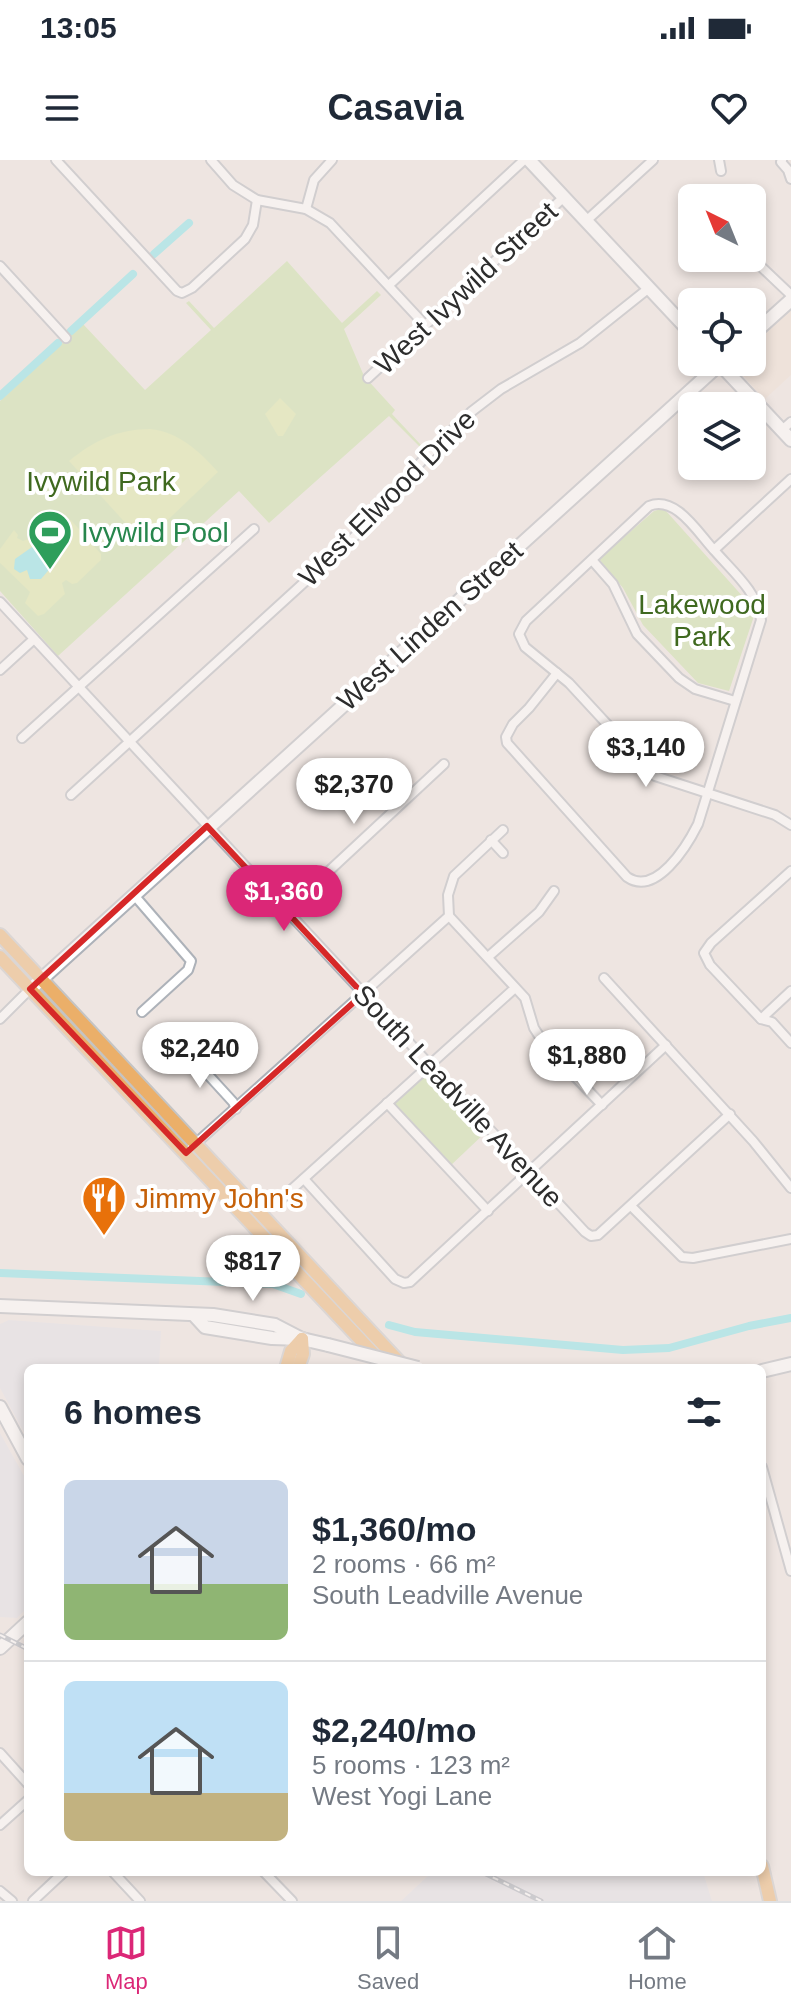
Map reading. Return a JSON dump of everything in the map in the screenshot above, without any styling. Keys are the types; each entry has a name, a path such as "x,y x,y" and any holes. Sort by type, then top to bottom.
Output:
{"main road":[{"path":"0,935 383,1364"},
{"path":"0,957 401,1364"},
{"path":"351,1330 376,1364"},
{"path":"287,1364 291,1351 302,1339"},
{"path":"299,1364 303,1354 302,1339"},
{"path":"761,1878 770,1901"}],"street":[{"path":"56,160 182,293 192,288 245,239 253,225 257,200"},
{"path":"211,160 233,185 257,200 306,209 330,223 425,325"},
{"path":"306,209 314,180 332,160"},
{"path":"389,285 527,160 678,319"},
{"path":"586,221 653,160"},
{"path":"719,160 721,171"},
{"path":"782,161 791,179"},
{"name":"West Ivywild Street","path":"368,378 564,197"},
{"path":"0,266 66,338"},
{"path":"766,272 791,298 766,322"},
{"name":"West Elwood Drive","path":"71,795 366,526 427,455 471,412 501,389 580,343 649,288"},
{"name":"West Linden Street","path":"0,1019 207,826 706,376"},
{"path":"733,376 788,431"},
{"path":"714,550 791,479"},
{"path":"557,673 513,724 506,737 507,743 627,877 639,884 650,882 676,859 693,834 707,794 761,620 753,595 674,507 661,503 649,506 526,621 519,634 525,647 557,673 655,776 707,794 775,815 791,825"},
{"path":"22,738 254,529"},
{"path":"592,560 613,584 637,634 679,678 695,689 735,701"},
{"name":"South Leadville Avenue","path":"0,602 585,1232 591,1236 598,1235 631,1206"},
{"path":"0,670 34,639"},
{"path":"286,911 444,764"},
{"path":"503,830 454,876 448,895 449,916 525,998 534,1028 545,1045 602,1105"},
{"path":"491,840 503,853"},
{"path":"791,871 711,943 704,953 710,965 761,1019 772,1022 791,1043"},
{"path":"488,957 539,912 554,891"},
{"path":"134,895 191,961 188,970 142,1012"},
{"path":"191,1149 449,916"},
{"path":"604,978 730,1114 791,1188"},
{"path":"280,1200 515,988"},
{"path":"761,1019 791,991"},
{"path":"203,1070 239,1036"},
{"path":"304,1179 395,1279 404,1283 415,1280 666,1045"},
{"path":"190,1055 236,1109"},
{"path":"387,1103 488,1211"},
{"path":"730,1114 631,1206 682,1257 693,1258 791,1239"},
{"path":"0,1306 213,1315 275,1325 302,1339 402,1364"},
{"path":"766,1370 791,1364"},
{"path":"0,1407 24,1452"},
{"path":"766,1481 791,1571"},
{"path":"0,1648 24,1626"},
{"path":"0,1753 24,1780"},
{"path":"0,1825 24,1804"},
{"path":"33,1901 60,1876"},
{"path":"117,1876 140,1901"},
{"path":"268,1876 292,1901"},
{"path":"0,1891 12,1901"}],"highlighted area":[{"path":"207,826 363,994 186,1153 30,989"}],"shaded area":[{"path":"791,310 791,375 766,398 766,392 757,392 743,376 766,376 766,332"},
{"path":"9,1320 161,1331 159,1364 24,1364 24,1433 0,1388 0,1324"},
{"path":"0,1433 24,1476 24,1611 17,1618 0,1617"},
{"path":"428,1876 704,1876 712,1901 401,1901"}],"green space":[{"name":"Ivywild Park","path":"287,261 342,323 377,291 381,295 344,329 364,376 395,410 392,414 420,447 389,416 269,523 239,491 58,656 0,591 0,401 83,324 145,390 211,330 186,303 189,301 214,328"},
{"path":"280,398 296,414 283,436 278,436 265,414"},
{"path":"150,429 170,434 188,444 218,472 148,539 140,539 69,461 106,438 127,431"},
{"name":"Lakewood Park","path":"661,509 754,609 729,691 698,683 643,625 623,588 599,559 654,511"},
{"name":"Ivywild Pool","path":"53,518 56,523 71,520 101,554 101,560 77,583 66,580 62,583 65,594 38,616 25,603 30,592 0,563 0,549 14,530 17,538 23,541 39,535 36,525"},
{"path":"428,1070 486,1132 449,1167 391,1104"}],"water":[{"path":"46,545 53,565 41,579 30,579 27,570 20,573 14,569 15,559 32,547"}],"waterway":[{"path":"154,254 189,223"},
{"path":"71,331 133,274"},
{"path":"0,396 58,343"},
{"path":"0,1273 273,1284 301,1294"},
{"path":"389,1325 415,1332 623,1350 669,1348 791,1318"}],"railway":[{"path":"0,1635 24,1647"},
{"path":"490,1876 541,1901"}],"place":[{"name":"Ivywild Pool","path":"50,571"},
{"name":"Jimmy John's","path":"104,1237"}]}
